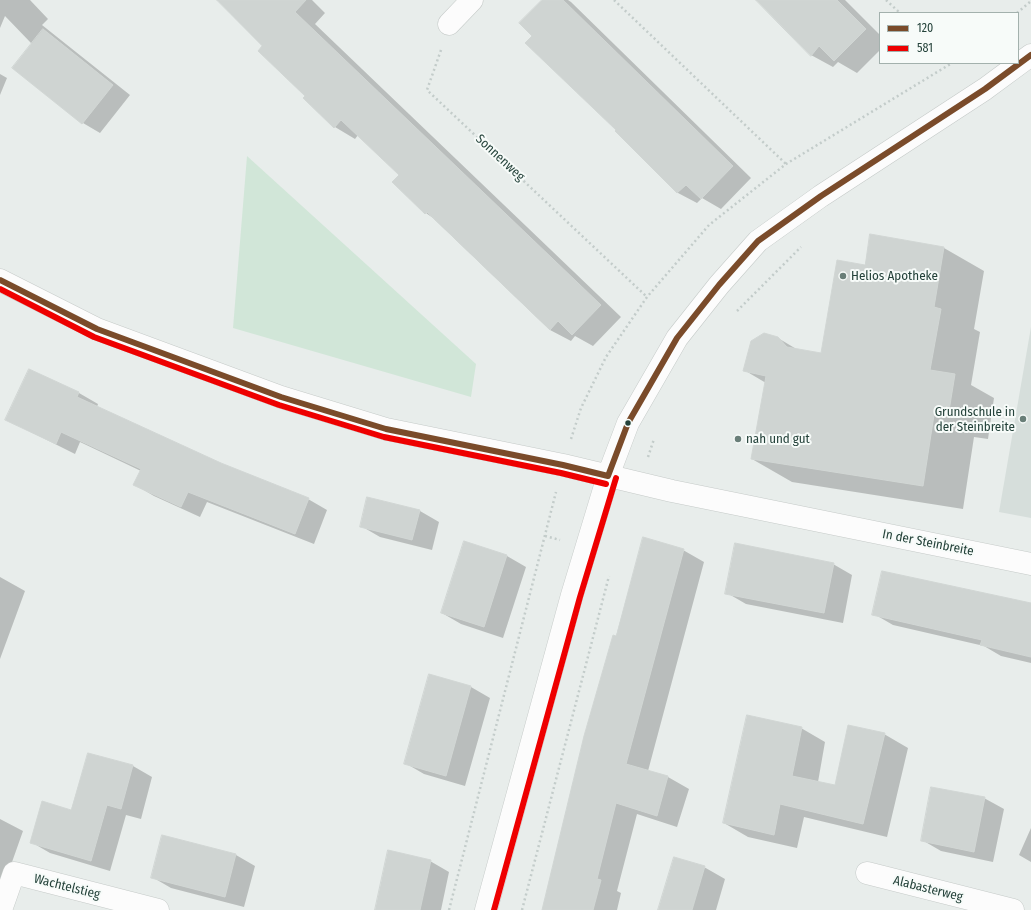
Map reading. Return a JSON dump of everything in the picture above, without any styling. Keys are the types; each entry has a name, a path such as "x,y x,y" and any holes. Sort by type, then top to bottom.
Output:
{"street":[{"path":"449,24 472,0"},
{"path":"486,910 572,595 608,476 628,424 677,338 719,285 758,241 821,196 985,89 1031,56"},
{"name":"In der Steinbreite","path":"0,280 97,329 281,398 386,429 563,465 638,484 1031,564"},
{"name":"Wachtelstieg","path":"1,910 14,873 158,910"},
{"name":"Alabasterweg","path":"867,873 1013,910"}],"path":[{"path":"614,0 786,164"},
{"path":"886,0 899,12"},
{"path":"1018,12 1031,1"},
{"name":"Sonnenweg","path":"449,24 427,90 647,297"},
{"path":"736,312 805,244"},
{"path":"638,484 656,435"},
{"path":"522,910 611,569"}],"shaded area":[{"name":"Grundschule in der Steinbreite","path":"1031,327 1031,518 999,512"}],"green space":[{"path":"247,156 476,364 471,397 233,328"}],"building":[{"path":"217,0 306,0 295,12 601,305 572,335 558,321 550,330 427,212 425,214 392,182 399,175 341,120 334,128 303,98 305,96 258,51 262,46"},
{"path":"542,0 563,0 733,166 701,199 686,185 677,193 615,131 616,130 525,43 532,36 519,23"},
{"path":"756,0 837,0 866,29 834,61 819,46 811,56"},
{"path":"43,29 113,85 82,124 12,68"},
{"path":"870,234 944,247 934,307 941,309 930,370 955,374 948,417 934,415 923,486 751,459 766,376 743,371 751,341 764,333 778,337 787,347 821,353 837,260 865,265"},
{"path":"29,369 79,392 77,397 221,463 309,498 295,534 188,492 181,507 133,485 141,469 61,432 56,444 5,420"},
{"path":"367,497 420,510 412,540 360,527"},
{"path":"643,537 684,549 626,764 668,776 657,816 616,803 597,879 601,880 593,910 542,910 584,736 613,635 616,636"},
{"path":"464,541 507,555 484,627 441,613"},
{"path":"735,543 834,563 824,613 725,594"},
{"path":"882,571 1031,603 1031,657 980,645 982,640 872,615"},
{"path":"429,674 471,686 446,776 404,764"},
{"path":"747,715 802,727 792,776 835,785 848,725 885,733 863,824 780,804 774,835 723,823"},
{"path":"88,753 133,765 121,809 107,805 91,861 30,843 42,801 71,810"},
{"path":"931,787 985,797 974,852 921,841"},
{"path":"162,835 236,854 225,897 151,878"},
{"path":"388,850 431,860 420,910 375,910"},
{"path":"674,857 705,866 692,910 658,910"}],"transit line":[{"name":"120","path":"1019,64 1031,55"},
{"name":"120","path":"608,476 628,423 677,338 719,285 758,241 821,196 985,89 1019,64"},
{"name":"120","path":"0,280 97,329 281,397 386,429 563,465 608,476"},
{"name":"581","path":"0,289 94,337 279,405 384,437 561,473 606,484"},
{"name":"581","path":"494,910 580,597 616,478"}],"place":[{"name":"Helios Apotheke","path":"843,276"},
{"name":"Grundschule in der Steinbreite","path":"1023,419"},
{"name":"nah und gut","path":"738,439"}]}
